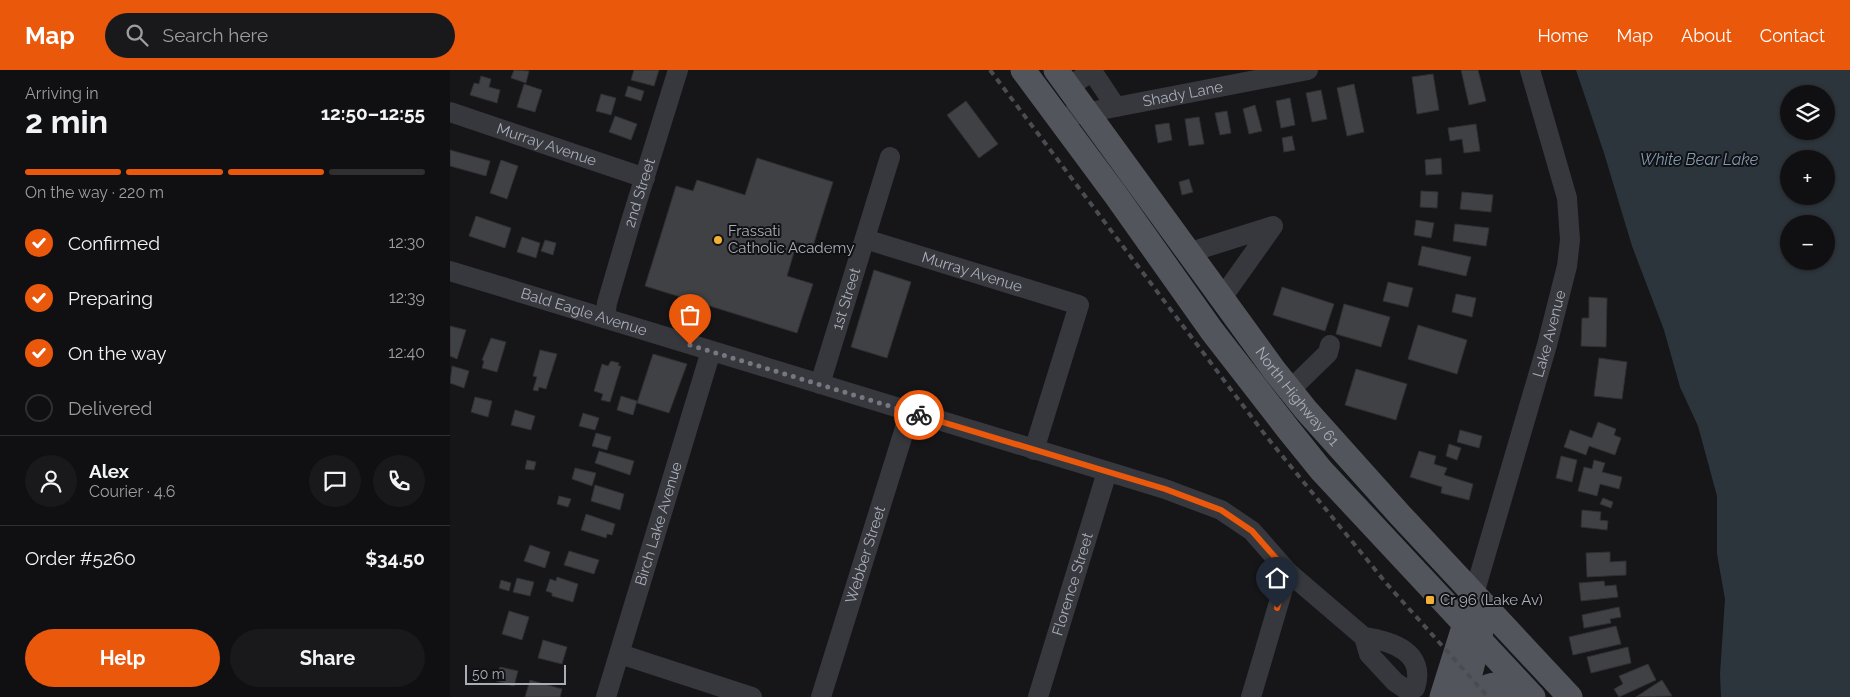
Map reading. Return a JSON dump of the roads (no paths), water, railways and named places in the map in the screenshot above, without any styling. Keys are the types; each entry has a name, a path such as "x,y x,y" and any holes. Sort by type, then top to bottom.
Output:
{"main road":[{"name":"North Highway 61","path":"1023,70 1212,331 1321,470 1532,697"},
{"name":"North Highway 61","path":"1073,75 1088,111 1274,370 1306,410 1401,516 1570,697"},
{"path":"1464,697 1472,632 1480,600"},
{"path":"1442,697 1472,632"},
{"path":"1473,697 1486,686 1496,683 1512,687 1532,697"}],"street":[{"name":"2nd Street","path":"605,318 607,303 678,70"},
{"name":"Shady Lane","path":"1059,118 1308,70"},
{"name":"Lake Avenue","path":"1480,600 1567,266 1570,217 1567,198 1530,70"},
{"path":"1073,75 1092,71 1116,106"},
{"name":"Murray Avenue","path":"450,112 644,178"},
{"name":"1st Street","path":"820,384 890,158"},
{"path":"1191,255 1200,249 1273,226 1229,288 1220,295"},
{"name":"Murray Avenue","path":"865,238 1079,305 1034,450"},
{"name":"Bald Eagle Avenue","path":"450,272 1165,489 1221,510 1252,531 1288,572 1364,637 1369,654 1395,682 1407,690 1415,688 1432,697"},
{"path":"1291,389 1328,353 1330,344"},
{"name":"Birch Lake Avenue","path":"606,697 711,351"},
{"name":"Webber Street","path":"821,697 910,412"},
{"name":"Florence Street","path":"1038,697 1107,472"},
{"path":"1250,697 1288,572"},
{"path":"1364,637 1387,640 1400,646 1411,658 1418,677 1415,688"},
{"path":"620,654 752,697"}],"water":[{"name":"White Bear Lake","path":"1576,70 1850,70 1850,697 1721,697 1720,674 1725,599 1717,554 1717,496 1698,426 1680,387 1664,330 1632,246 1604,153"}],"railway":[{"path":"990,70 1266,436 1386,583 1488,697"}],"place":[{"name":"Frassati Catholic Academy","path":"718,240"},
{"name":"Cr 96 (Lake Av)","path":"1430,600"}]}
